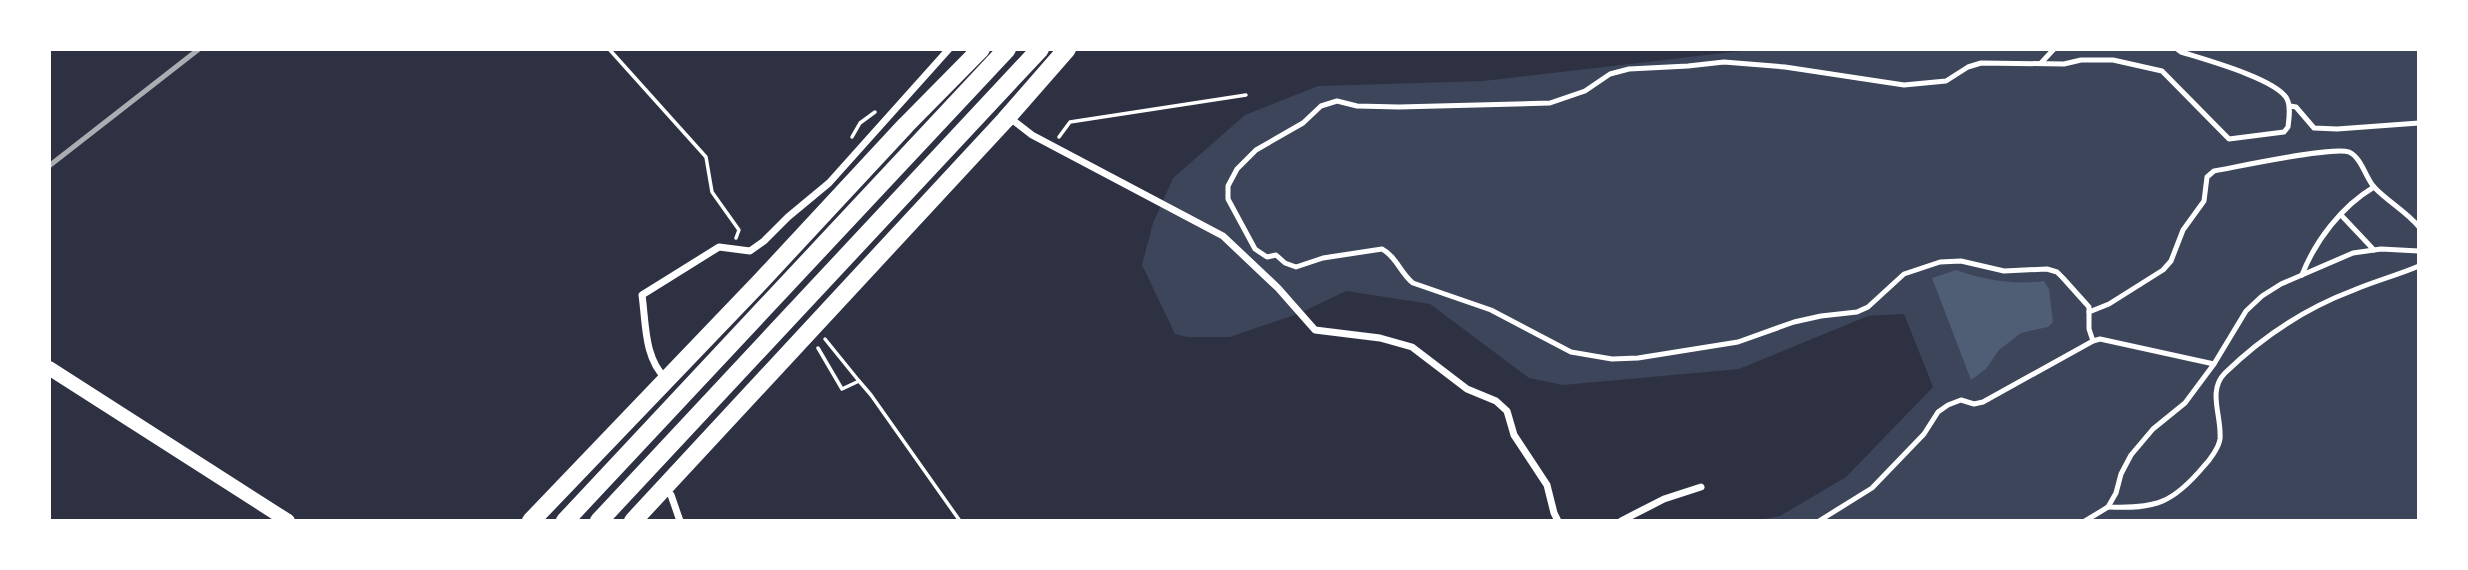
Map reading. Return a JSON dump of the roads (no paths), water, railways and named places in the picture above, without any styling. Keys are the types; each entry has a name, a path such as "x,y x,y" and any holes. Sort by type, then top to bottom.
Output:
{"highway":[{"path":"531,521 981,49"},
{"path":"565,521 1007,49"},
{"path":"599,521 1040,49"},
{"path":"633,521 1067,49"}],"main road":[{"path":"49,368 288,521"}],"street":[{"path":"667,380 656,370 651,358 642,295 719,247 750,251 764,241 788,216 829,183 949,49"},
{"path":"1008,116 1019,127 1055,148 1223,236 1278,288 1315,330 1380,338 1412,347 1467,389 1496,401 1507,411 1514,435 1547,485 1558,521"},
{"path":"875,130 890,142"},
{"path":"1621,521 1664,499 1701,487"},
{"path":"664,488 671,495 680,521"}],"lane":[{"path":"2041,63 2054,49"},
{"path":"2093,341 2085,301 2057,272 2047,269 2004,271 1961,261 1940,262 1904,274 1868,307 1857,312 1794,322 1738,342 1638,358 1599,358 1571,352 1490,310 1413,283 1388,252 1382,249 1323,258 1297,267 1285,263 1276,255 1267,257 1255,249 1228,199 1228,186 1237,169 1256,150 1303,123 1321,106 1337,101 1357,106 1399,107 1550,103 1586,91 1610,74 1629,69 1724,62 1798,69 1904,85 1946,81 1968,67 1982,63 2113,60 2162,71 2229,139 2284,132 2288,127 2290,106 2286,96 2236,69 2177,49"},
{"path":"2290,106 2296,107 2314,128 2419,123"},
{"path":"2089,312 2109,304 2163,270 2171,261 2183,229 2204,201 2207,177 2214,171 2328,151 2348,152 2355,157 2374,187 2403,209 2419,227"},
{"path":"2302,275 2319,241 2361,195 2374,187"},
{"path":"2342,215 2374,250"},
{"path":"2085,521 2108,507 2116,493 2120,474 2131,455 2153,429 2185,403 2214,364 2246,311 2262,296 2281,284 2353,253 2374,250 2419,251"},
{"path":"2108,507 2139,508 2170,500 2190,483 2209,461 2220,441 2215,388 2222,375 2268,336 2351,290 2419,266"},
{"path":"1819,521 1872,488 1924,434 1938,412 1948,405 1961,400 1974,404 1983,402 2093,341 2099,339 2214,364"}],"railway":[{"path":"49,166 199,49"}]}
